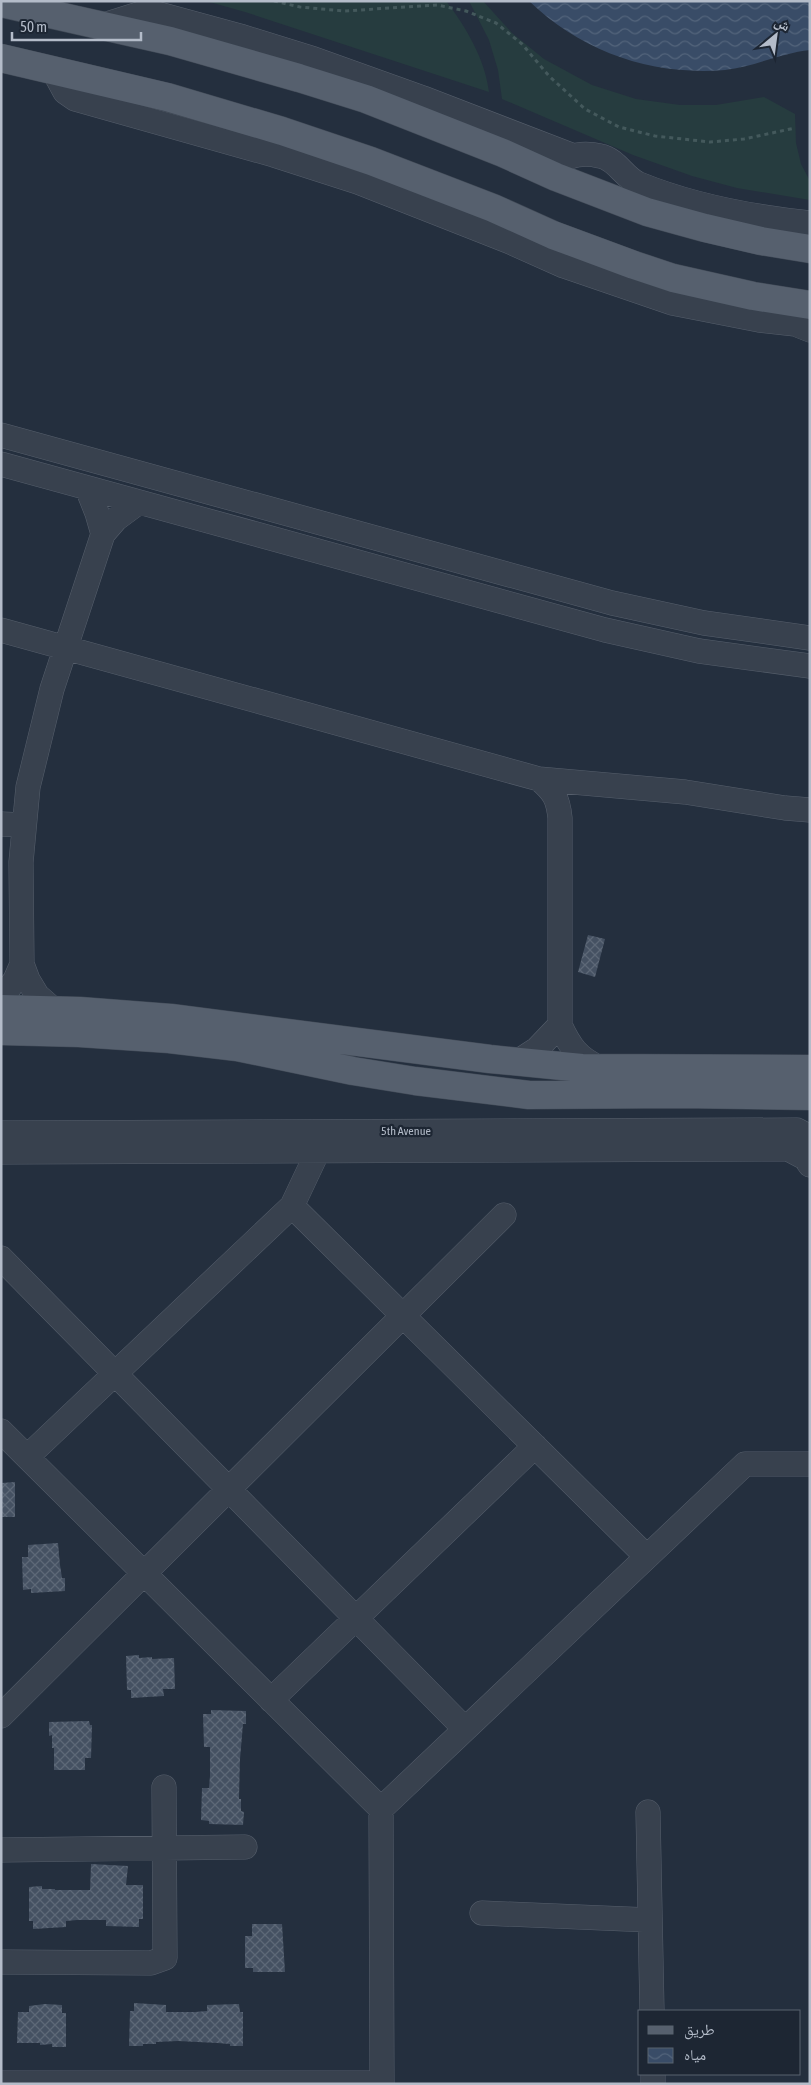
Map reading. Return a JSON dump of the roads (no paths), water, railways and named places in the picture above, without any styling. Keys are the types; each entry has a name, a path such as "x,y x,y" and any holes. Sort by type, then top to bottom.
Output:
{"main road":[{"path":"1,3 170,41 366,99 647,212 761,241 810,249"},
{"path":"1,58 167,97 282,131 371,161 634,265 701,285 810,305"},
{"path":"1,1009 54,1010 172,1018 517,1062 600,1068 810,1069"},
{"path":"1,1031 79,1033 179,1040 237,1048 415,1081 529,1095 810,1096"}],"street":[{"path":"104,25 148,11 240,36 314,59 414,94 570,155 602,156 616,163 637,183 725,210 810,223"},
{"path":"53,70 64,92 75,100 265,152 358,182 508,241 564,266 672,303 759,320 795,324 810,330"},
{"path":"543,171 570,155"},
{"path":"672,303 701,285"},
{"path":"1,434 612,603 704,623 810,638"},
{"path":"1,464 605,630 699,651 810,666"},
{"path":"87,488 98,513 103,534"},
{"path":"54,1010 37,996 22,964 21,862 13,824 28,787 52,690 103,534 116,519 139,502"},
{"path":"1,630 539,779 685,792 785,808 810,810"},
{"path":"539,779 550,788 558,801 560,818 560,1025 567,1040 577,1054 586,1062 600,1068"},
{"path":"1,999 15,980 22,964"},
{"path":"517,1062 537,1049 560,1025"},
{"name":"5th Avenue","path":"1,1132 797,1130 808,1153"},
{"name":"5th Avenue","path":"1,1152 788,1149 808,1153"},
{"path":"27,1457 292,1206 318,1151"},
{"path":"292,1206 647,1557"},
{"path":"1,1716 504,1215"},
{"path":"1,1258 465,1729"},
{"path":"1,1431 381,1809 382,2083 1,2083"},
{"path":"272,1700 535,1446"},
{"path":"381,1809 745,1464 810,1464"},
{"path":"1,1962 151,1963 165,1958 164,1787"},
{"path":"648,1812 652,2010"},
{"path":"1,1850 245,1847"},
{"path":"482,1913 650,1920"}],"water":[{"path":"529,1 810,1 810,50 725,70 671,69 620,57 595,47 550,19"}]}
